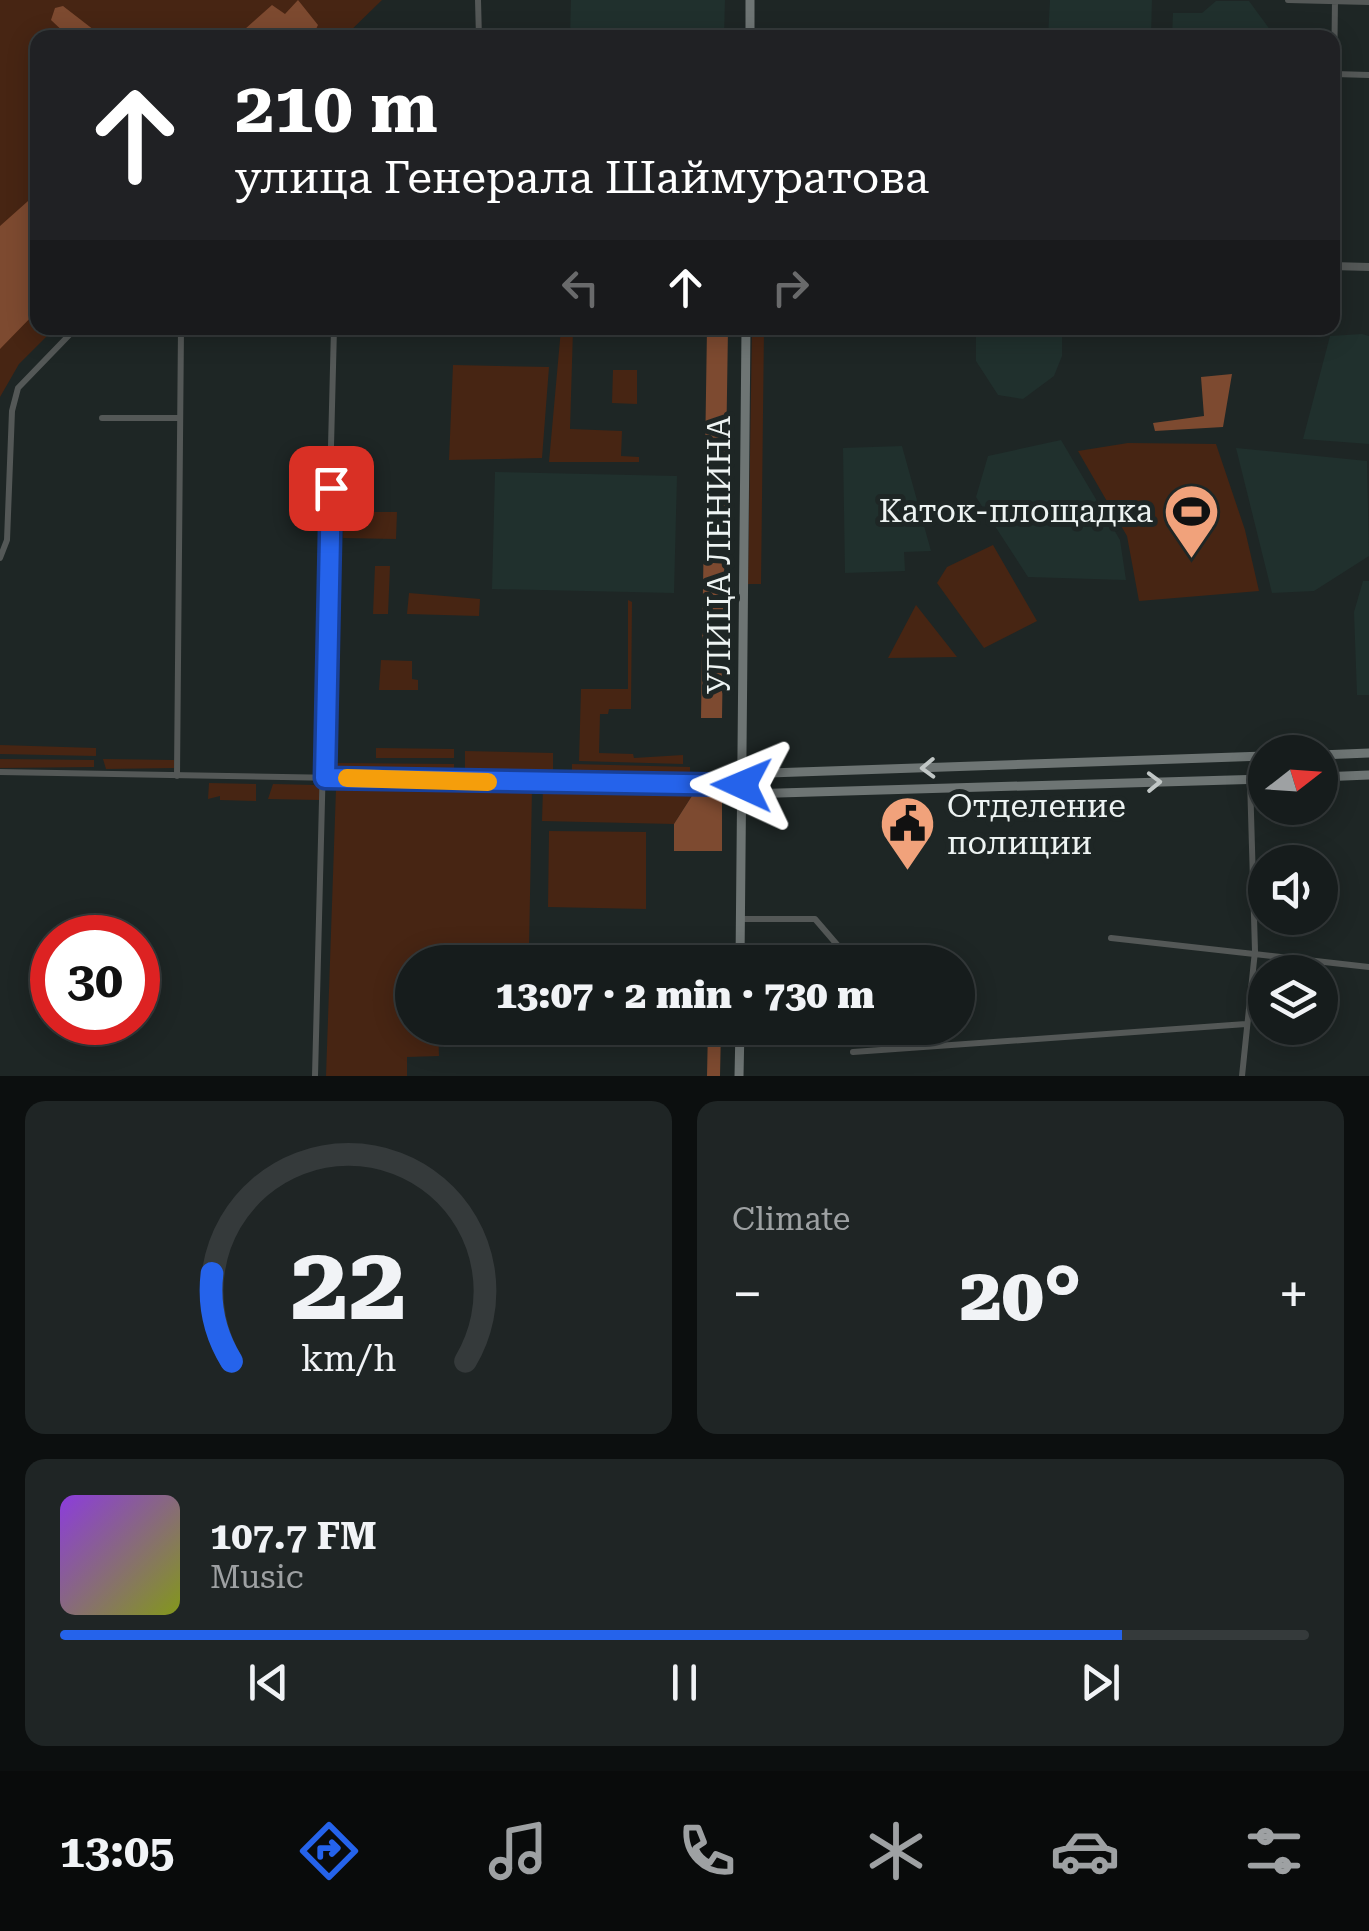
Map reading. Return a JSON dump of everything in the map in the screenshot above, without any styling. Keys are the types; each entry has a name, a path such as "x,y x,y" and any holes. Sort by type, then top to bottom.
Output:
{"main road":[{"path":"750,0 750,30"},
{"name":"УЛИЦА ЛЕНИНА","path":"740,945 746,335"},
{"path":"1338,754 1369,753"},
{"path":"742,784 816,772 1248,757"},
{"path":"1025,764 1026,786"},
{"path":"816,772 816,792"},
{"path":"1338,777 1369,776"},
{"path":"742,784 816,792 1248,779"},
{"path":"740,1045 740,1076"}],"street":[{"path":"478,0 478,30"},
{"path":"1288,0 1369,2"},
{"path":"1335,1 1335,30"},
{"path":"1340,74 1369,75"},
{"path":"1340,266 1369,267"},
{"path":"0,558 7,540 12,411 18,388 69,335"},
{"path":"177,776 181,335"},
{"path":"315,1076 334,335"},
{"path":"102,418 180,418"},
{"path":"0,772 742,784"},
{"path":"1242,1076 1255,952 1251,825"},
{"path":"740,919 815,919 837,945"},
{"path":"1111,938 1369,967"},
{"path":"854,1052 1246,1024"}],"shaded area":[{"path":"0,0 382,0 351,30 30,30 30,335 48,335 19,364 0,397"},
{"path":"298,0 318,25 316,30 244,30 272,5 285,14"},
{"path":"571,0 725,0 724,30 570,30"},
{"path":"1050,0 1152,0 1151,30 1048,30"},
{"path":"1216,1 1249,1 1270,30 1172,30 1173,13 1202,13"},
{"path":"63,6 94,30 62,30 51,20 55,8"},
{"path":"30,199 30,318 0,349 0,226"},
{"path":"560,335 573,335 570,429 622,431 621,456 639,457 639,462 549,462"},
{"path":"707,335 728,335 722,718 701,718"},
{"path":"752,335 764,335 761,584 748,584"},
{"path":"976,335 1062,335 1062,356 1054,376 1023,399 998,395 976,361"},
{"path":"1330,336 1369,336 1369,444 1303,439"},
{"path":"453,365 549,367 542,458 449,460"},
{"path":"613,370 637,370 637,404 612,403"},
{"path":"1232,374 1223,427 1155,431 1153,423 1204,416 1201,377"},
{"path":"1061,440 1120,540 1126,580 1028,577 976,497 988,456"},
{"path":"1128,443 1216,444 1245,530 1259,591 1139,601 1127,536 1078,451"},
{"path":"902,446 931,551 904,552 905,571 845,573 843,448"},
{"path":"1236,448 1367,461 1369,556 1314,591 1272,593"},
{"path":"495,472 677,476 674,593 492,589"},
{"path":"344,512 397,512 396,539 343,538"},
{"path":"993,545 1037,621 984,648 937,583 947,567"},
{"path":"375,566 390,566 388,614 373,614"},
{"path":"1363,581 1369,581 1369,695 1357,695 1354,612"},
{"path":"409,593 480,599 479,616 407,614"},
{"path":"628,600 632,602 631,709 609,709 608,714 600,714 599,753 633,754 634,758 683,755 683,764 579,761 581,689 628,689"},
{"path":"916,605 957,657 888,658"},
{"path":"381,660 412,661 412,679 418,680 418,690 379,690"},
{"path":"0,745 96,748 96,756 0,754"},
{"path":"376,748 454,749 454,758 376,758"},
{"path":"465,751 553,753 553,771 465,770"},
{"path":"0,759 94,760 94,767 0,768"},
{"path":"103,759 174,760 174,768 106,769"},
{"path":"333,763 454,764 454,772 336,772"},
{"path":"572,764 690,767 690,774 572,772"},
{"path":"209,783 256,784 256,801 220,800 220,796 208,799"},
{"path":"273,784 314,785 320,789 319,800 268,799"},
{"path":"543,788 697,788 674,824 542,821"},
{"path":"697,788 722,788 722,851 674,851 674,824"},
{"path":"336,789 532,789 529,945 395,945 395,1045 439,1045 439,1056 407,1057 407,1076 326,1076"},
{"path":"549,831 646,832 646,909 548,907"},
{"path":"708,1045 721,1045 720,1076 707,1076"}],"slow traffic":[{"path":"347,778 488,782"}],"place":[{"name":"Каток-площадка","path":"1192,560"},
{"name":"Отделение полиции","path":"908,873"}],"route":[{"path":"331,488 325,778 742,785"}]}
